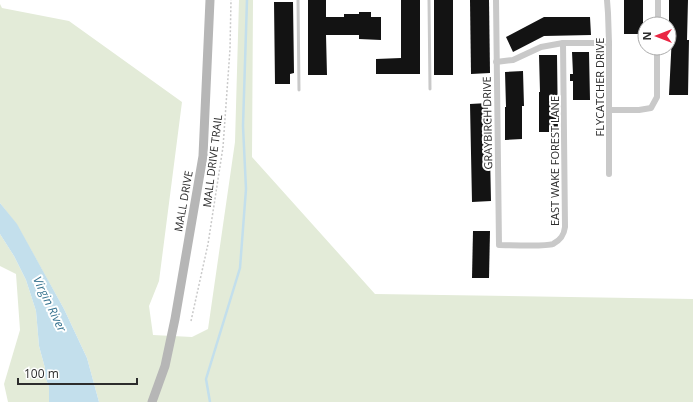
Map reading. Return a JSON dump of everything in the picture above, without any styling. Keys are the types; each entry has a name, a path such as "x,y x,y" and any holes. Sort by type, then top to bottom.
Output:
{"main road":[{"name":"MALL DRIVE","path":"152,402 165,366 175,319 203,156 210,0"}],"street":[{"name":"GRAYBIRCH DRIVE","path":"496,0 499,245"},
{"name":"FLYCATCHER DRIVE","path":"607,0 609,43 609,174"},
{"path":"658,0 658,16"},
{"path":"496,62 513,60 541,48 563,43 609,43"},
{"name":"EAST WAKE FOREST LANE","path":"499,245 551,244 559,240 564,234 563,43"},
{"path":"609,110 639,110 651,108 657,97 657,56"}],"lane":[{"path":"298,0 299,90"},
{"path":"429,0 430,89"}],"path":[{"name":"MALL DRIVE TRAIL","path":"191,321 208,244 223,147 230,49 231,0"}],"green space":[{"path":"239,0 253,0 252,157 375,294 693,299 693,402 99,402 87,358 64,309 17,225 0,203 0,4 2,8 69,21 182,102 159,281 149,306 153,335 192,337 208,329 235,142"},
{"path":"0,234 14,256 26,280 36,311 39,346 45,368 45,376 49,387 49,402 8,402 4,384 20,330 16,274 0,266"}],"water":[{"name":"Virgin River","path":"0,203 17,224 64,309 87,358 99,402 49,402 49,387 45,376 45,368 39,346 36,311 26,280 14,256 0,234"}],"building":[{"path":"308,0 326,0 326,17 344,17 344,14 371,12 371,17 381,17 381,40 359,39 359,35 326,35 327,75 308,75"},
{"path":"401,0 420,0 420,74 376,74 376,59 401,58"},
{"path":"434,0 453,0 453,75 434,75"},
{"path":"470,0 489,0 490,73 471,74"},
{"path":"624,0 643,0 643,16 637,16 637,34 624,34"},
{"path":"669,0 688,0 688,95 669,95 671,56 677,56 677,16 669,16"},
{"path":"274,2 293,2 294,73 290,74 290,84 275,84"},
{"path":"544,17 590,17 591,35 544,36 513,52 506,37"},
{"path":"572,52 589,52 590,100 573,100 573,81 570,81 570,74 573,74"},
{"path":"539,55 557,55 558,132 539,132"},
{"path":"523,71 524,106 522,106 522,139 505,140 505,72"},
{"path":"488,103 488,154 490,154 491,201 472,202 470,104"},
{"path":"473,231 490,231 489,278 472,278"}],"waterway":[{"path":"210,402 206,379 240,268 246,189 243,126 247,0"}]}
